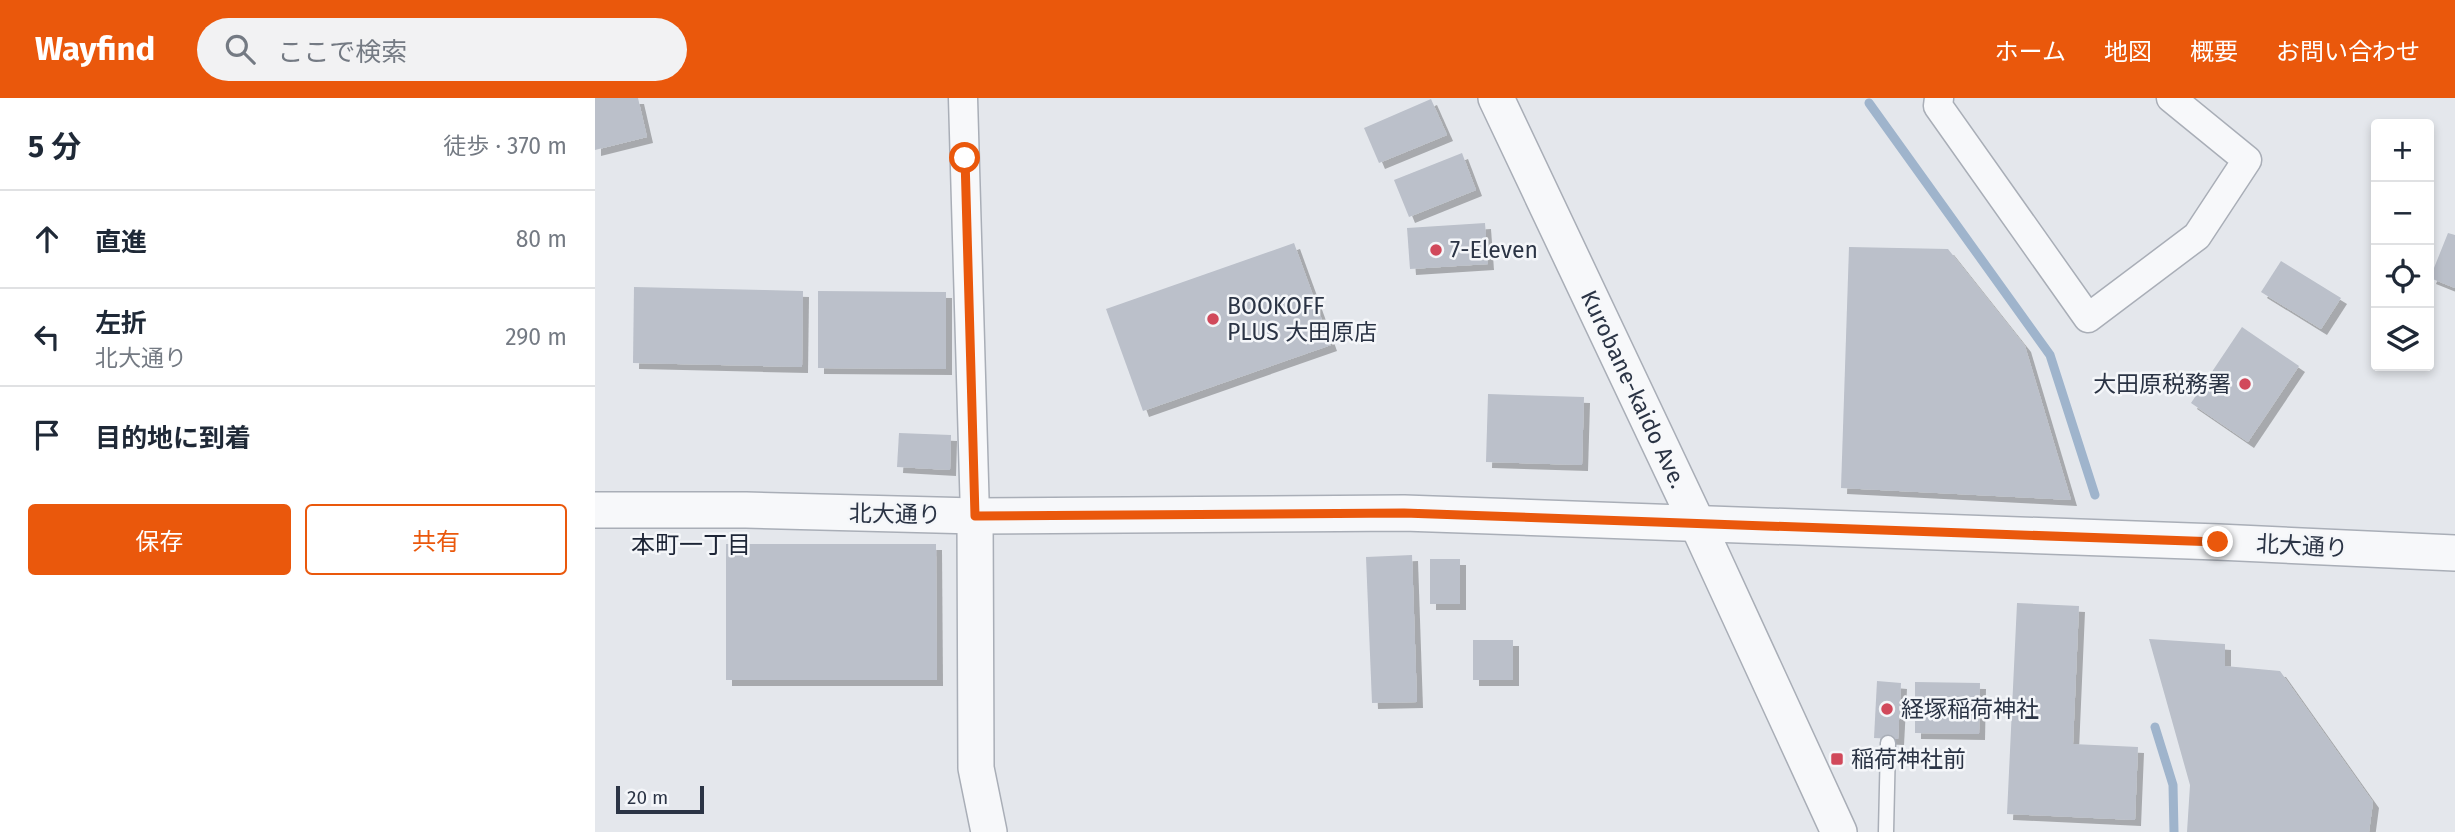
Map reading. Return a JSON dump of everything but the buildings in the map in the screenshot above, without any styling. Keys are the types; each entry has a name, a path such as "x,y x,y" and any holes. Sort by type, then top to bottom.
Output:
{"street":[{"path":"964,98 975,516 976,768 989,832"},
{"name":"Kurobane-kaido Ave.","path":"1496,98 1697,523 1839,832"},
{"path":"1939,98 1938,106 2088,318 2197,236 2247,160 2171,98"},
{"name":"北大通り","path":"595,510 746,510 975,516 1404,513 2455,553"}],"lane":[{"path":"1887,832 1888,743"}],"waterway":[{"path":"1869,103 2050,355 2095,495"},
{"path":"2155,727 2173,785 2174,832"}],"place":[{"name":"7-Eleven","path":"1436,250"},
{"name":"BOOKOFF PLUS 大田原店","path":"1213,319"},
{"name":"大田原税務署","path":"2245,384"},
{"name":"経塚稲荷神社","path":"1887,709"},
{"name":"稲荷神社前","path":"1837,759"}],"district":[{"name":"本町一丁目","path":"691,545"}],"route":[{"path":"965,158 975,516 1404,513 2218,542"}]}
